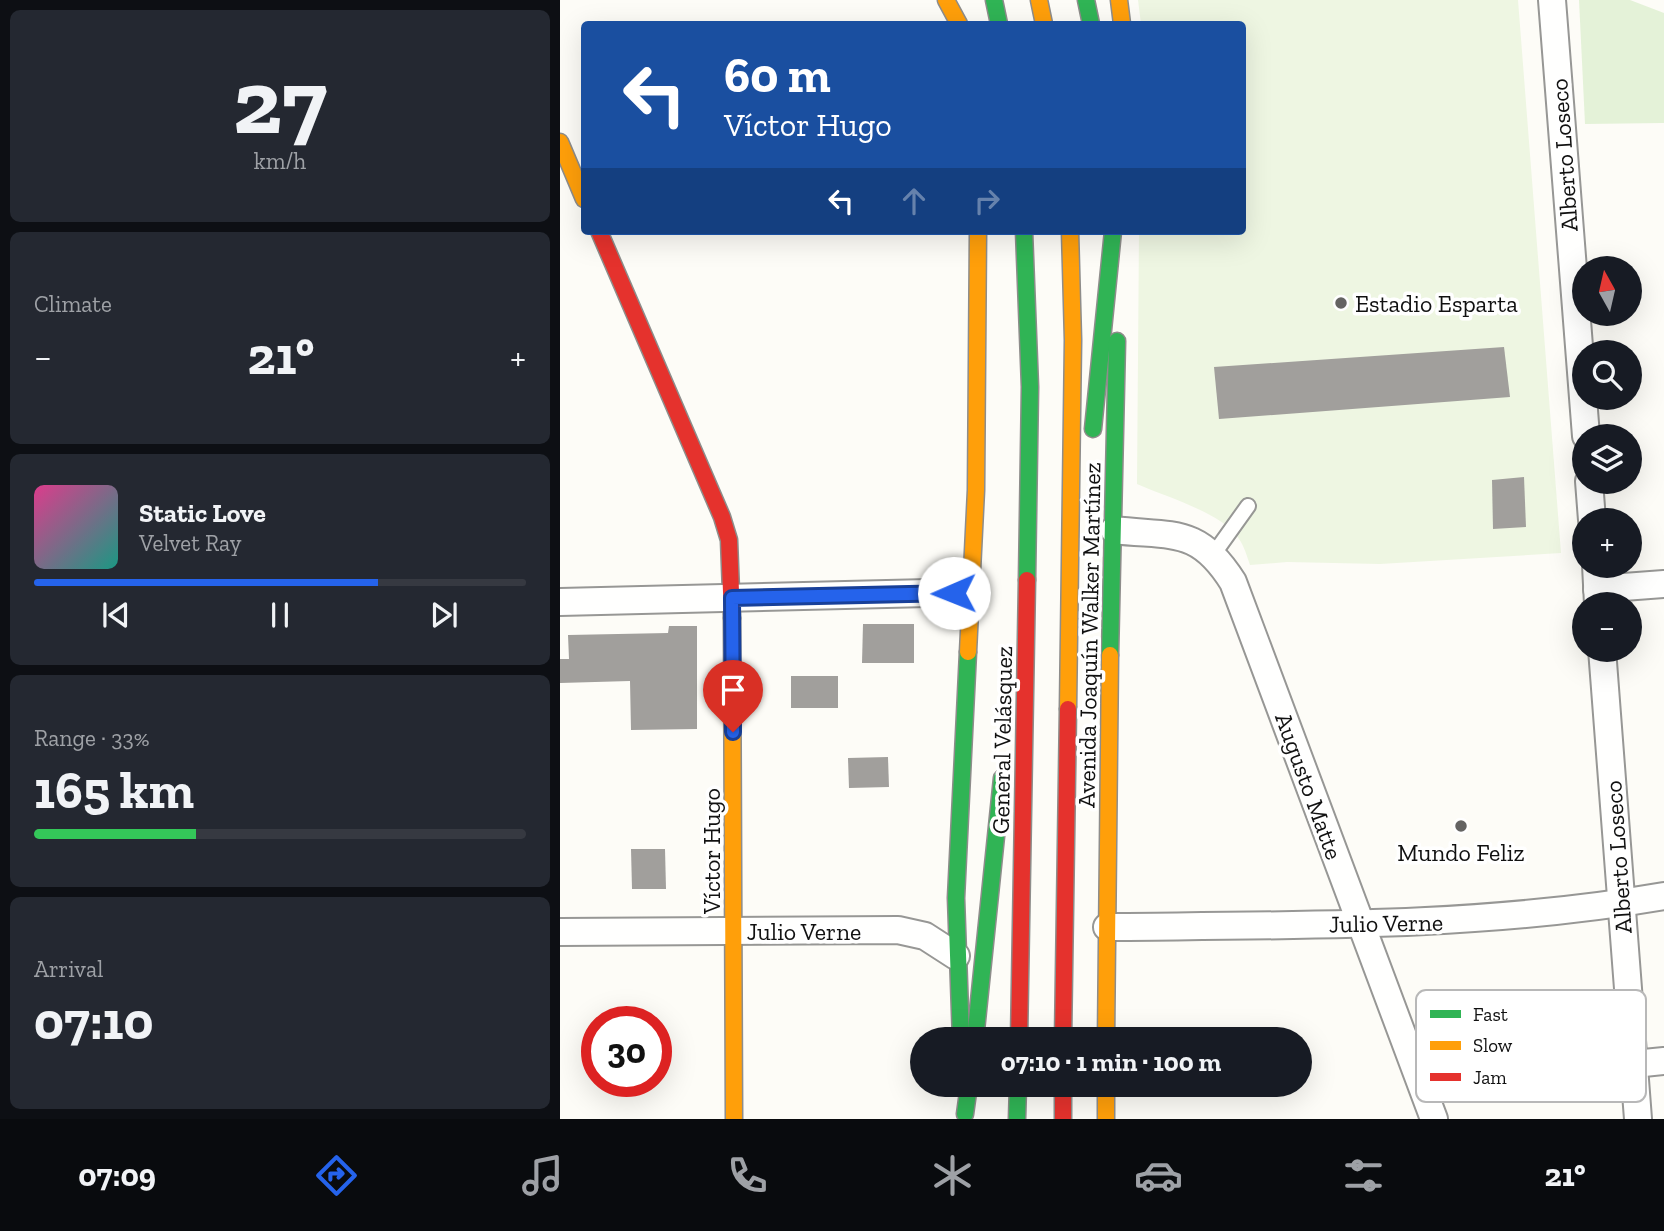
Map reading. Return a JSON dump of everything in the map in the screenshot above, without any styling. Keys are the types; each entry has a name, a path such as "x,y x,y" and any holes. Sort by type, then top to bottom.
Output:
{"main road":[{"path":"946,0 957,21"},
{"path":"985,21 987,0"},
{"path":"994,0 998,21"},
{"path":"1039,0 1043,21"},
{"path":"1086,0 1090,21"},
{"path":"1119,0 1122,21"},
{"path":"560,142 581,192"},
{"name":"Víctor Hugo","path":"600,235 723,517 731,554 734,1119"},
{"path":"960,1027 956,956 978,412 978,235"},
{"name":"General Velásquez","path":"1019,1027 1030,387 1024,235"},
{"path":"1063,1027 1073,340 1070,235"},
{"path":"1091,439 1115,235"},
{"name":"Avenida Joaquín Walker Martínez","path":"1106,1027 1108,752 1114,530 1115,235"},
{"path":"1067,618 1087,467"},
{"path":"1008,717 1029,519"},
{"path":"976,1027 1004,757"},
{"path":"964,1097 965,1116"},
{"path":"965,1116 967,1097"},
{"path":"1017,1119 1018,1097"},
{"path":"1063,1097 1063,1119"},
{"path":"1106,1097 1106,1119"}],"street":[{"name":"Alberto Loseco","path":"1552,0 1585,424"},
{"name":"Augusto Matte","path":"1114,530 1178,536 1199,543 1213,555 1240,596 1416,1072"},
{"path":"1597,586 1664,584"},
{"path":"560,602 970,592"},
{"name":"Alberto Loseco","path":"1603,662 1628,990"},
{"name":"Julio Verne","path":"1107,927 1360,924 1493,919 1664,896"},
{"name":"Julio Verne","path":"560,932 911,932 936,941 956,956"},
{"path":"1646,1063 1664,1061"},
{"name":"Augusto Matte","path":"1428,1102 1434,1119"}],"lane":[{"path":"1213,555 1248,506"}],"green space":[{"name":"Estadio Esparta","path":"1138,0 1518,0 1561,553 1380,564 1287,562 1250,565 1239,539 1220,521 1137,484 1139,235 1246,235 1246,21 1141,21"},
{"path":"1579,0 1630,0 1664,13 1664,123 1585,124"}],"building":[{"path":"1504,347 1510,397 1219,419 1214,367"},
{"path":"1524,477 1526,527 1493,529 1492,480"},
{"path":"863,624 914,624 914,663 862,663"},
{"path":"669,626 697,626 697,729 631,730 630,681 560,683 560,659 569,659 568,635 668,633"},
{"path":"791,676 838,676 838,708 791,708"},
{"path":"888,757 889,787 849,788 848,758"},
{"path":"631,849 665,849 666,889 632,889"}],"traffic: fast":[{"path":"994,0 998,21"},
{"path":"1086,0 1090,21"},
{"path":"1024,235 1030,387 1027,580"},
{"path":"1093,429 1113,235"},
{"path":"1110,655 1117,341"},
{"path":"961,1027 956,898 968,652"},
{"path":"976,1027 1002,778"},
{"path":"965,1114 967,1097"},
{"path":"1017,1119 1018,1097"}],"traffic: slow":[{"path":"946,0 957,21"},
{"path":"1039,0 1043,21"},
{"path":"1119,0 1122,21"},
{"path":"560,142 581,192"},
{"path":"968,652 976,490 978,235"},
{"path":"1068,709 1073,340 1070,235"},
{"path":"732,618 734,1119"},
{"path":"1106,1027 1110,655"},
{"path":"1106,1097 1106,1119"}],"traffic: jam":[{"path":"601,235 722,517 729,540 732,618"},
{"path":"1019,1027 1027,580"},
{"path":"1063,1027 1068,709"},
{"path":"1063,1097 1063,1119"}],"place":[{"name":"Estadio Esparta","path":"1341,303"},
{"name":"Mundo Feliz","path":"1461,826"}],"route":[{"path":"733,732 732,598 954,593"}]}
